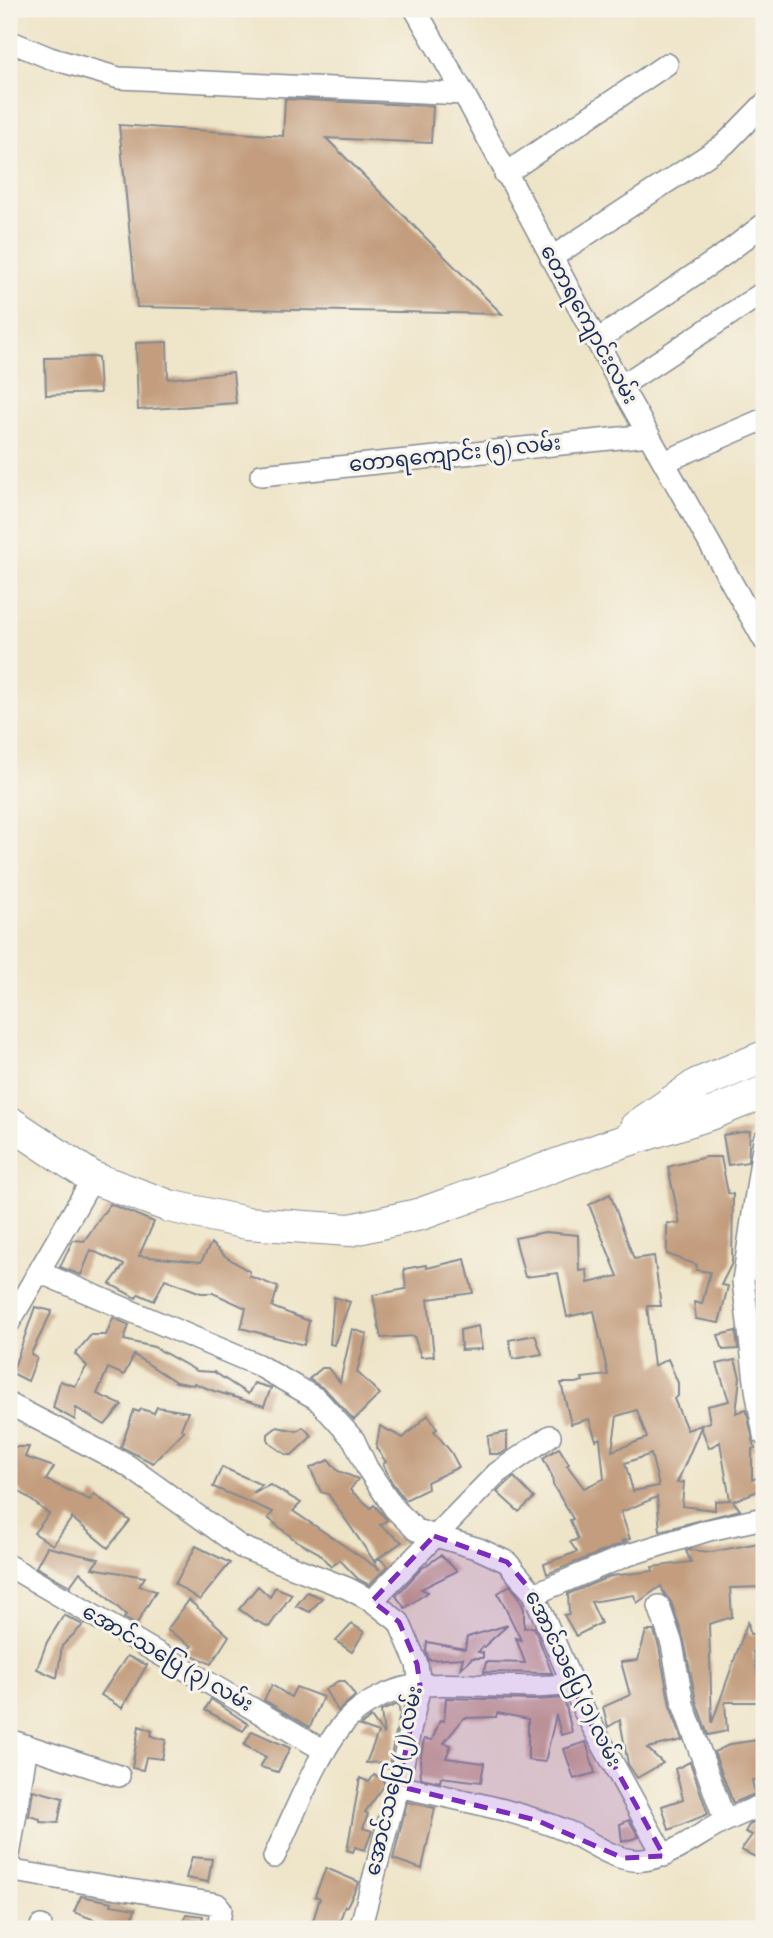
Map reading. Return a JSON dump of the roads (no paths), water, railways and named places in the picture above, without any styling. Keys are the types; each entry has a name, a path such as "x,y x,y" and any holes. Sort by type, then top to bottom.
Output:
{"highway":[{"path":"606,1147 698,1084 764,1057"},
{"path":"9,1122 93,1178 169,1206 247,1223 350,1230 421,1214 606,1147 713,1113 764,1091"}],"street":[{"name":"တောရကျောင်းလမ်း","path":"415,9 464,94 596,341 764,640"},
{"path":"9,41 50,58 119,78 464,94"},
{"path":"505,174 667,64"},
{"path":"551,258 725,144 764,104"},
{"path":"596,341 725,254 764,224"},
{"path":"621,386 764,292"},
{"path":"664,462 764,419"},
{"name":"တောရကျောင်း (၅) လမ်း","path":"261,475 649,435"},
{"path":"764,1140 743,1281 764,1435"},
{"path":"9,1323 93,1178"},
{"name":"အောင်သပြေ (၁) လမ်း","path":"39,1272 258,1365 317,1399 354,1440 367,1468 394,1508 416,1530 479,1549 507,1562 534,1594 571,1684 604,1750 664,1856"},
{"name":"အောင်သပြေ (၂) လမ်း","path":"9,1404 127,1465 242,1547 347,1588 372,1601 399,1622 417,1664 420,1685 398,1786 360,1929"},
{"path":"372,1601 497,1473 550,1436"},
{"path":"534,1594 625,1556 709,1530 764,1518"},
{"name":"အောင်သပြေ (၃) လမ်း","path":"9,1566 325,1751"},
{"path":"659,1606 672,1644 683,1704 724,1821"},
{"path":"274,1857 325,1751 349,1717 382,1696 420,1685 541,1688 571,1684"},
{"path":"9,1856 18,1743 119,1776"},
{"path":"398,1786 536,1820 569,1832 623,1858 641,1860 664,1856 724,1821 764,1804"},
{"path":"9,1864 13,1870 19,1872 212,1902 220,1909 218,1929"}]}
